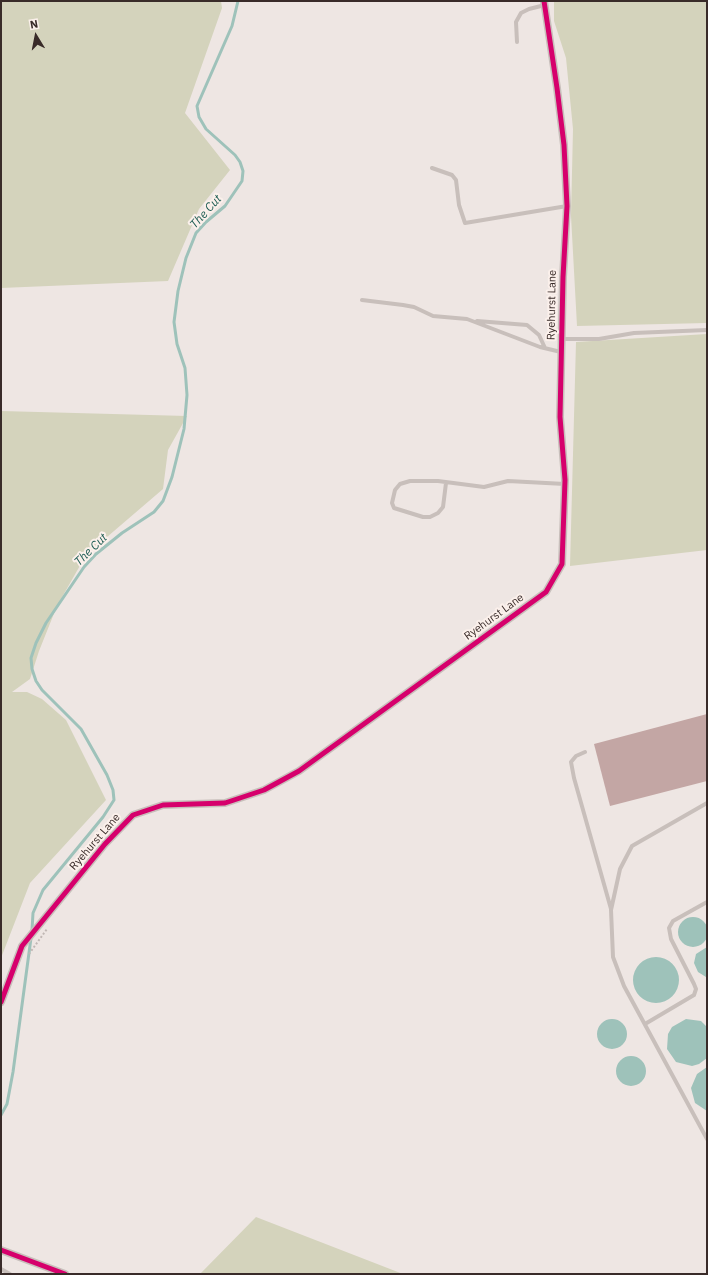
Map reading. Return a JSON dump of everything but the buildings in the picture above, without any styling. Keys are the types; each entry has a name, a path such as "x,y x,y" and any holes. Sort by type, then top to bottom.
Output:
{"street":[{"name":"Ryehurst Lane","path":"1,1002 24,943 105,844 133,815 163,805 225,803 271,786 299,771 546,592 562,564 565,484 561,433 562,339 563,277 567,206 560,117 544,3"},
{"path":"1,1250 65,1274"}],"lane":[{"path":"517,42 516,22 518,18 525,10 544,3"},
{"path":"432,168 452,175 456,180 459,206 464,223 567,206"},
{"path":"362,300 403,305 433,316 527,325 540,335 545,348"},
{"path":"473,321 506,335 562,352"},
{"path":"562,339 599,339 634,333 707,330"},
{"path":"446,482 443,508 438,513 430,517 422,517 394,508 392,503 394,495 400,484 420,481 446,482 484,487 508,481 565,484"},
{"path":"585,752 576,756 571,762 574,778 611,910 613,957 624,986 707,1139"},
{"path":"611,910 620,869 632,846 707,803"},
{"path":"645,1024 694,995 696,989 671,939 669,928 673,921 707,902"},
{"path":"1,1269 10,1274"}],"path":[{"path":"26,958 38,943"}],"green space":[{"path":"1,1 221,1 222,8 185,113 230,170 199,209 168,281 1,288"},
{"path":"554,1 707,1 707,323 577,326 571,216 573,129 566,58 554,21"},
{"path":"707,334 707,550 570,566 576,342"},
{"path":"1,411 187,416 168,450 163,489 86,555 57,606 39,651 30,679 12,692 27,692 42,699 66,720 106,800 30,883 1,958"},
{"path":"256,1217 403,1274 200,1274"}],"water":[{"path":"693,917 699,918 707,926 707,938 699,946 693,947 687,946 679,938 678,932 679,926 687,918"},
{"path":"707,947 706,977 698,972 694,963 696,954"},
{"path":"661,957 665,958 675,967 678,971 678,989 669,999 661,1003 651,1003 643,999 634,989 633,975 637,967 647,958"},
{"path":"612,1019 618,1020 626,1028 626,1040 618,1048 612,1049 606,1048 598,1040 597,1034 598,1028 606,1020"},
{"path":"686,1019 701,1021 707,1027 707,1058 699,1064 692,1066 676,1062 667,1049 668,1034 672,1027"},
{"path":"631,1056 637,1057 645,1065 645,1077 637,1085 631,1086 625,1085 617,1077 616,1071 617,1065 625,1057"},
{"path":"707,1067 707,1111 695,1103 691,1088 697,1074"}],"waterway":[{"name":"The Cut","path":"32,930 33,913 43,890 103,817 114,800 113,790 107,775 81,729 42,690 36,681 32,669 31,658 36,643 46,623 84,567 96,554 122,533 154,512 163,501 172,477 184,429 187,395 185,368 177,344 174,322 178,291 186,258 196,233 206,222 225,206 242,181 243,171 240,162 235,155 206,129 199,117 197,106 232,26 238,1"},
{"name":"The Cut","path":"1,1115 7,1104 13,1072 31,938"}],"cycle path":[{"path":"1,1002 22,946 105,844 133,815 163,805 225,803 264,790 299,771 546,592 562,564 565,480 560,417 563,277 567,206 564,145 544,1"},
{"path":"1,1250 65,1274"}]}
